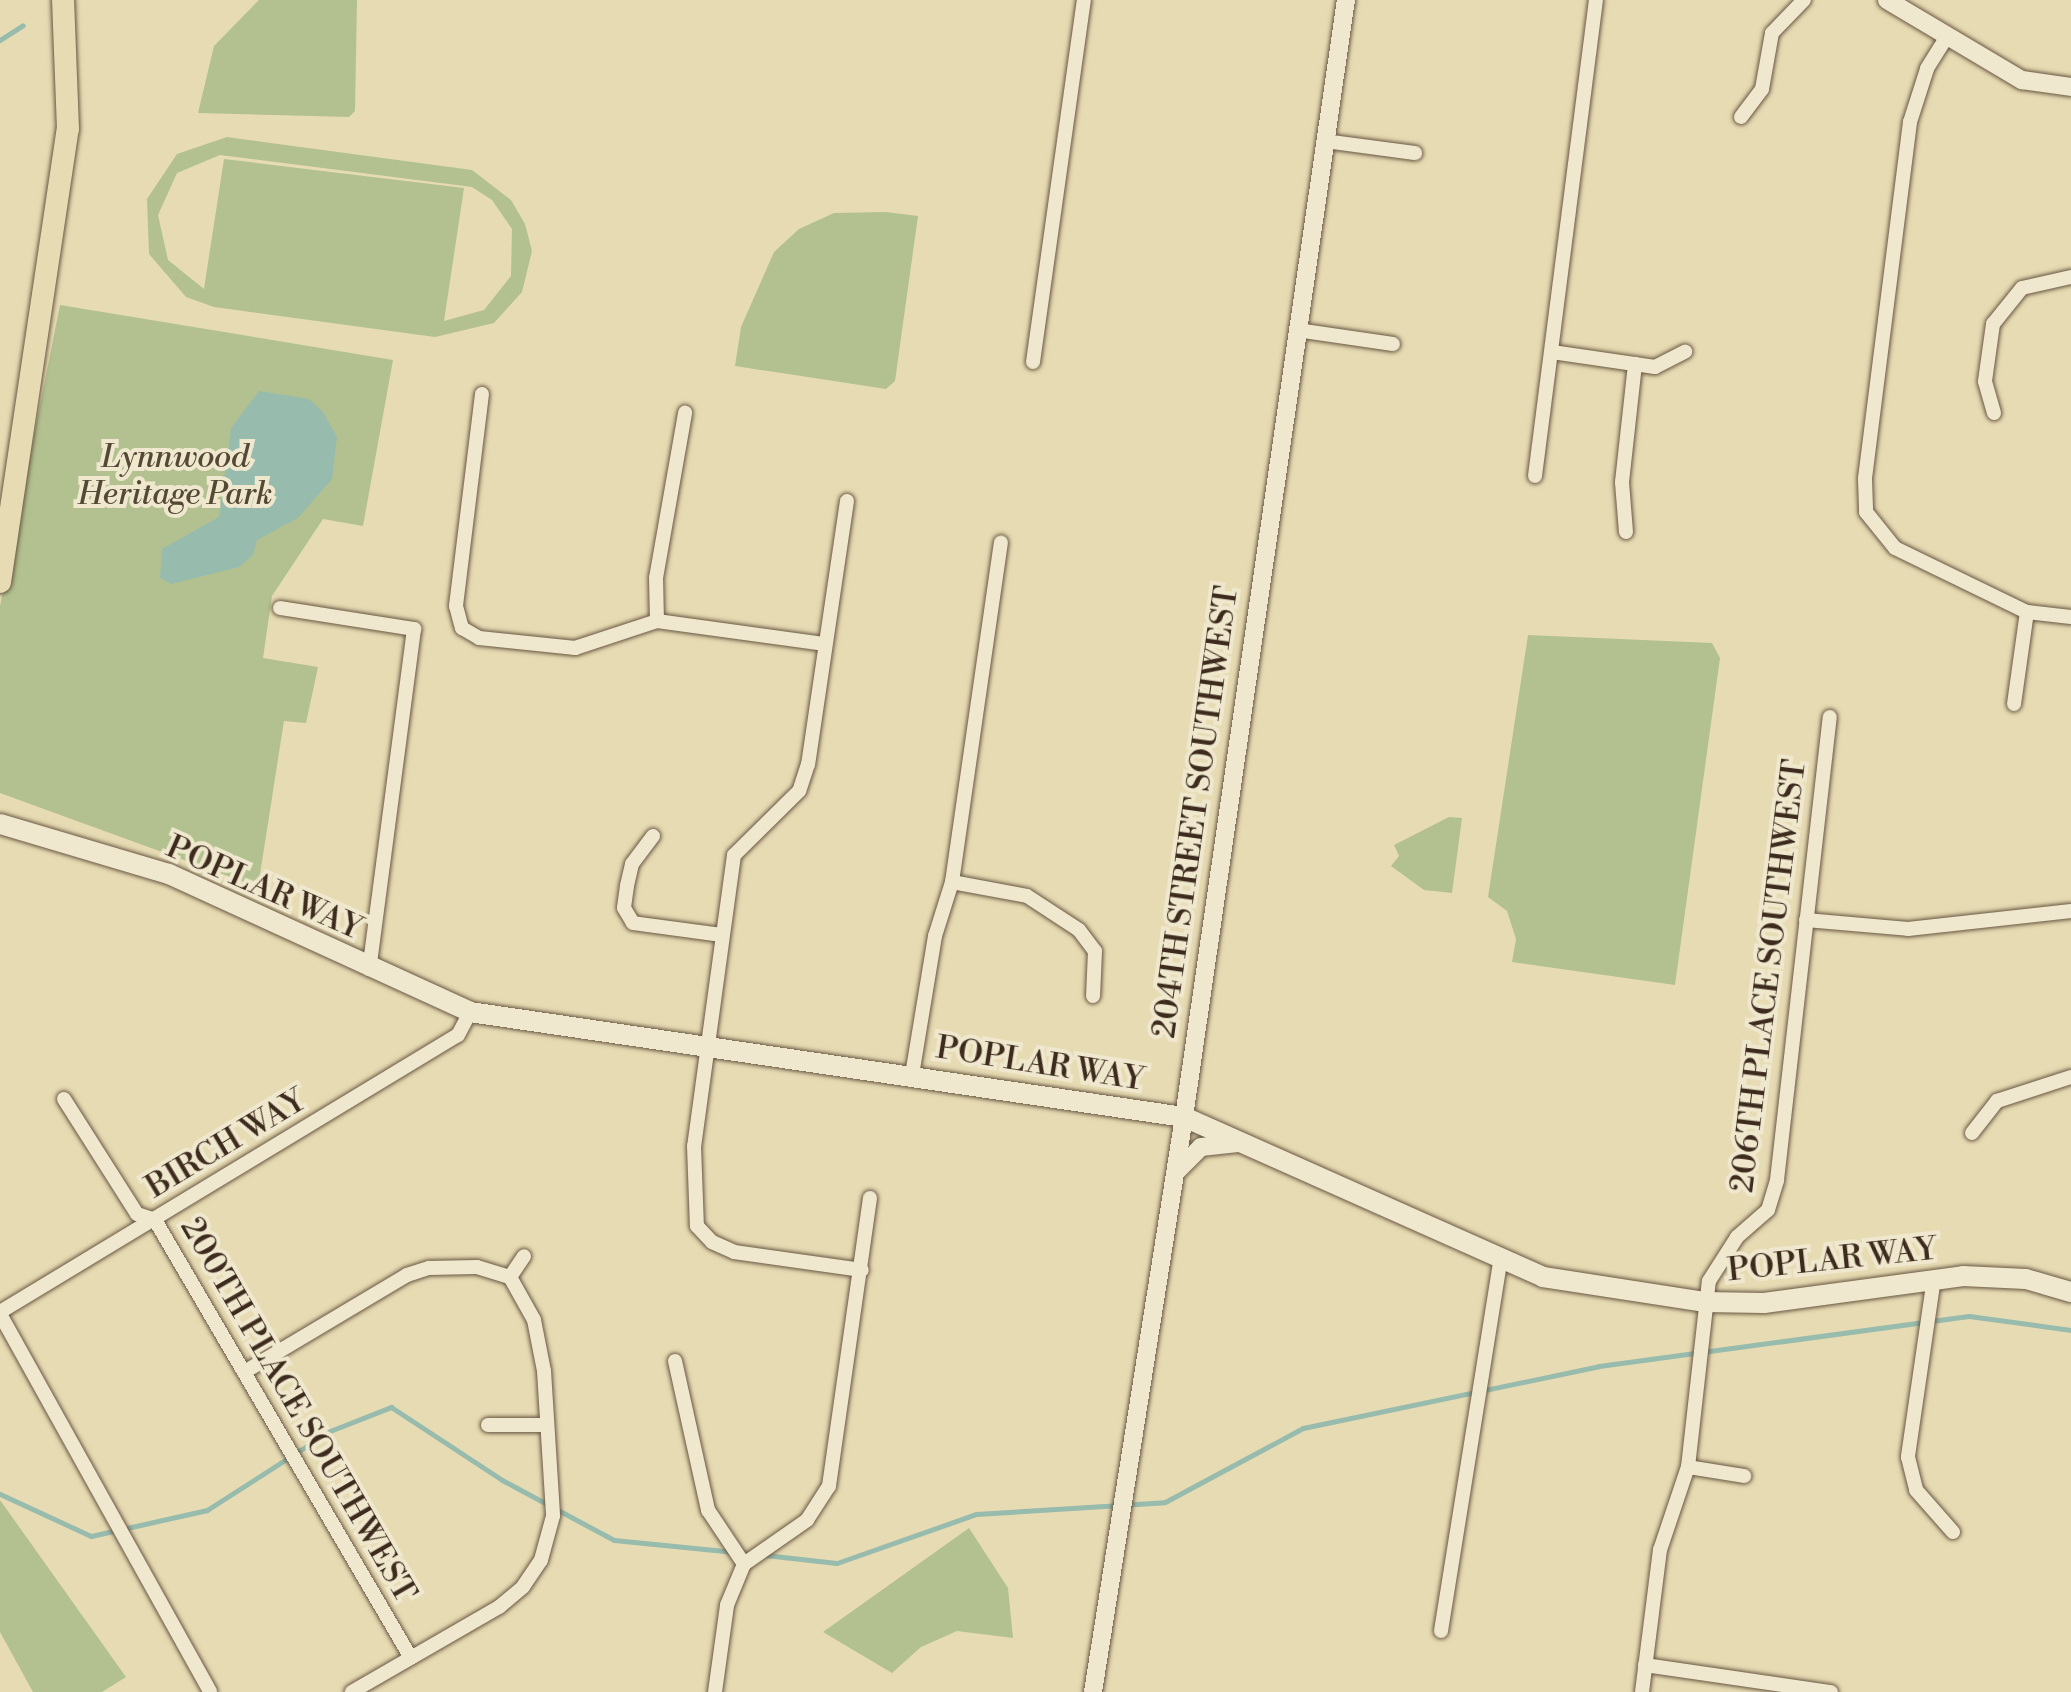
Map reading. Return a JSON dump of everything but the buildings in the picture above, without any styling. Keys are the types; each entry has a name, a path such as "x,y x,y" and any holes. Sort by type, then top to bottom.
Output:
{"main road":[{"path":"0,582 68,129 63,0"},
{"name":"POPLAR WAY","path":"0,824 169,874 369,969 470,1012 1184,1117 1500,1263 1591,1288 1704,1302 1764,1303 1934,1278 2002,1276 2071,1292"}],"street":[{"path":"1033,362 1084,0"},
{"name":"204TH STREET SOUTHWEST","path":"1093,1692 1176,1172 1346,0"},
{"path":"1535,476 1596,0"},
{"path":"1742,117 1762,90 1772,34 1804,0"},
{"path":"1886,0 2022,80 2071,88"},
{"path":"1946,38 1927,69 1910,122 1865,479 1866,512 1895,548 2027,612 2071,616"},
{"path":"1325,141 1416,153"},
{"path":"1994,413 1985,381 1993,324 2022,288 2071,277"},
{"path":"1297,330 1393,344"},
{"path":"1552,352 1655,366 1684,352"},
{"path":"1626,532 1622,482 1635,364"},
{"path":"482,394 456,606 462,628 479,638 575,648 657,621 825,644"},
{"path":"657,621 656,578 684,413"},
{"path":"847,501 799,791 734,855 694,1146 697,1226 734,1252 862,1270"},
{"path":"912,1076 935,936 952,882 1001,543"},
{"path":"280,608 414,629 369,969"},
{"path":"2014,704 2027,612"},
{"name":"206TH PLACE SOUTHWEST","path":"1642,1692 1660,1550 1688,1468 1704,1302 1722,1257 1773,1199 1830,718"},
{"path":"653,836 632,864 627,886 624,908 633,924 722,936"},
{"path":"952,882 1028,896 1080,930 1094,951 1093,996"},
{"path":"1806,920 1908,929 2071,911"},
{"name":"BIRCH WAY","path":"0,1313 458,1035 470,1012"},
{"path":"1972,1133 1998,1101 2071,1077"},
{"name":"200TH PLACE SOUTHWEST","path":"64,1099 136,1214 154,1220 246,1370 411,1658"},
{"path":"1176,1172 1200,1147 1240,1142"},
{"path":"715,1692 727,1604 744,1564 807,1520 829,1486 870,1198"},
{"path":"510,1276 524,1256"},
{"path":"1441,1631 1500,1263"},
{"path":"246,1370 407,1275 456,1265 510,1276 534,1320 552,1516 541,1560 524,1587 499,1607 352,1692"},
{"path":"1934,1278 1908,1458 1916,1490 1953,1532"},
{"path":"0,1313 210,1692"},
{"path":"675,1362 708,1510 744,1564"},
{"path":"488,1425 546,1425"},
{"path":"1688,1468 1744,1476"},
{"path":"1645,1665 1831,1692"}],"green space":[{"path":"259,0 357,0 355,111 349,117 198,113 214,46"},
{"path":"227,137 472,170 511,200 525,224 532,251 522,292 494,323 435,337 214,307 186,297 149,254 147,199 177,154","holes":["220,155 472,187 492,200 512,229 511,276 484,310 444,321 464,188 224,159 204,289 168,260 158,215 177,173"]},
{"path":"834,213 918,216 895,381 886,389 735,366 741,327 774,252 799,229"},
{"name":"Lynnwood Heritage Park","path":"60,305 393,360 363,526 323,519 272,596 263,658 318,667 306,723 284,721 258,887 0,793 0,606"},
{"path":"1528,635 1712,643 1720,658 1675,985 1512,962 1516,939 1507,911 1488,897"},
{"path":"1449,817 1462,818 1452,893 1424,890 1391,866 1399,856 1394,845"},
{"path":"0,1500 126,1677 102,1692 33,1692 0,1632"},
{"path":"969,1528 1008,1588 1013,1638 957,1631 921,1647 892,1673 823,1632"}],"shaded area":[{"path":"259,391 309,399 323,412 337,437 332,479 298,518 257,540 253,555 239,567 171,584 160,578 162,549 219,517 231,428"}],"waterway":[{"path":"0,40 23,25"},
{"path":"765,1555 837,1563 976,1514 1165,1502 1303,1428 1599,1366 1969,1316 2071,1330"},
{"path":"0,1494 91,1536 207,1510 330,1431 391,1407 502,1480 614,1540 734,1552"}]}
